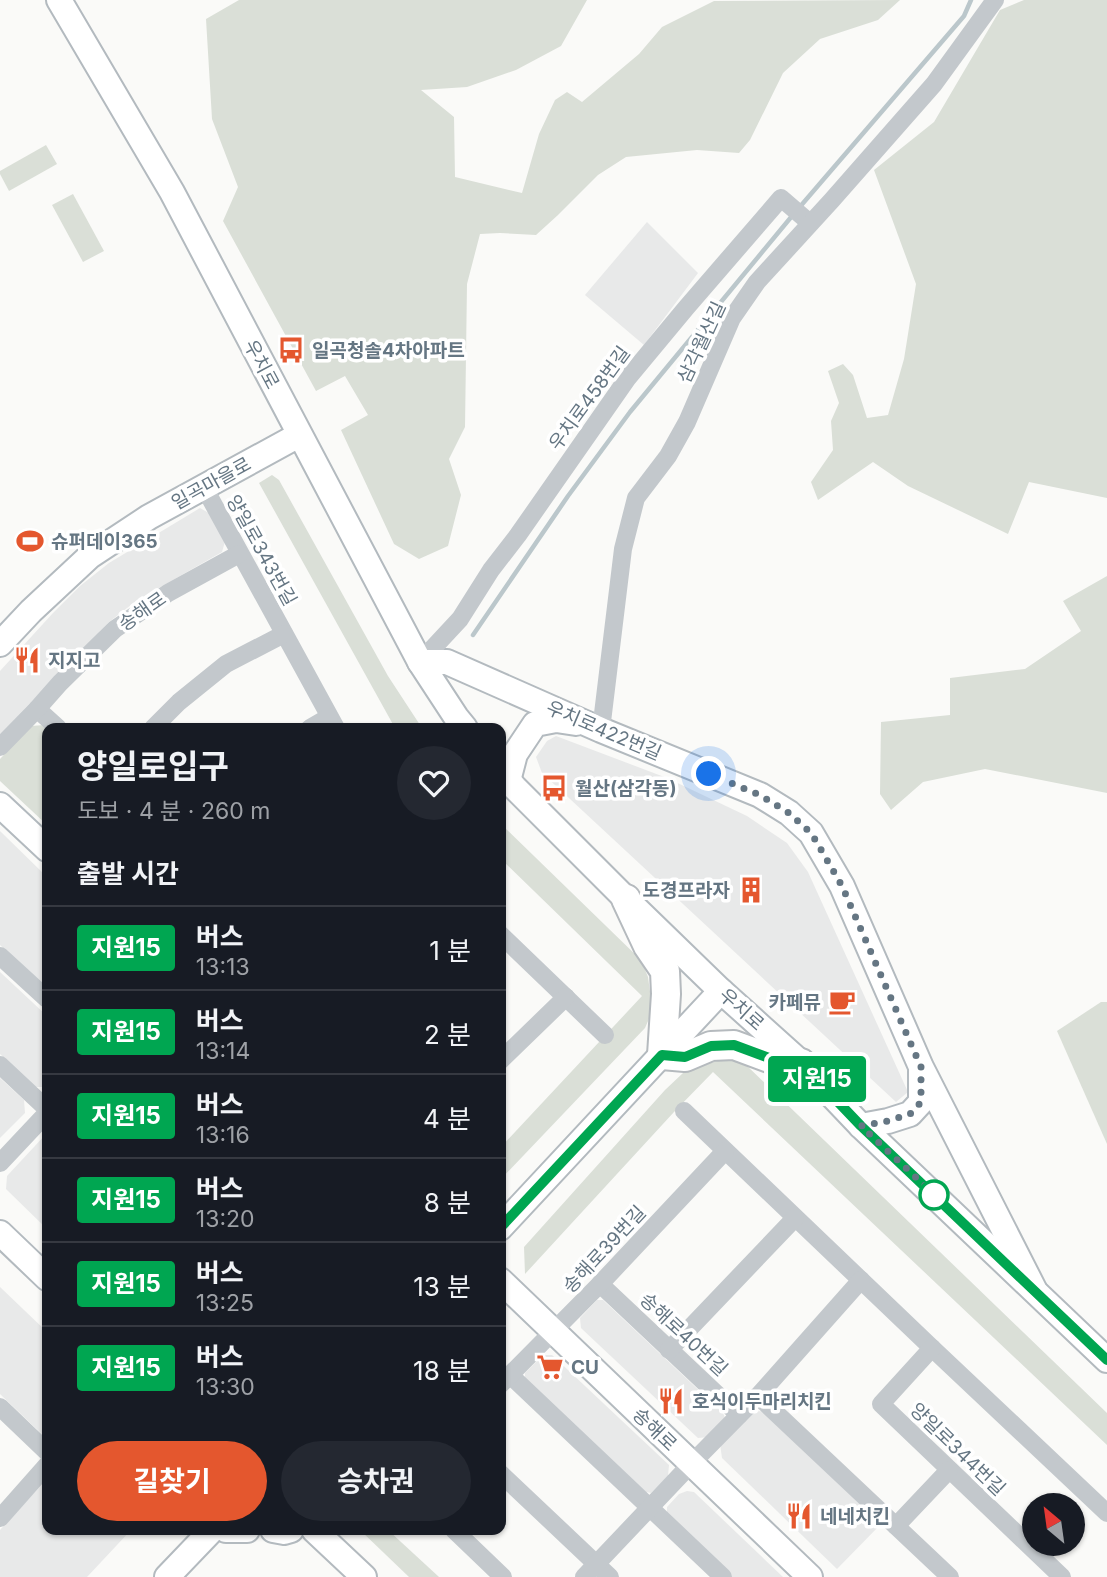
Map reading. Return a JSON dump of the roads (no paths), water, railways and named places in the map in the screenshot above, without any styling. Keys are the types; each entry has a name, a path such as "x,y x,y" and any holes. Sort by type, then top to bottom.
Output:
{"main road":[{"name":"우치로","path":"59,0 172,192 419,662 462,723"},
{"name":"일곡마을로","path":"0,644 90,556 149,517 299,435"},
{"name":"우치로422번길","path":"419,662 447,662 594,727 760,795 789,813 811,833 842,886 921,1067 1034,1289"},
{"path":"506,774 515,754 535,724 556,720 594,727"},
{"name":"우치로","path":"506,777 626,900 801,1063 861,1126 1107,1360"},
{"path":"0,804 42,844"},
{"path":"626,900 648,946 665,971 662,1055"},
{"path":"506,1222 721,991"},
{"path":"662,1055 685,1057 711,1046 734,1045 769,1058 801,1063"},
{"path":"861,1126 910,1114 921,1102 921,1067"},
{"path":"0,1233 42,1273"},
{"name":"송해로","path":"506,1286 810,1577"},
{"path":"167,1577 207,1535"},
{"path":"319,1535 364,1577"}],"street":[{"name":"삼각월산길","path":"594,727 623,549 636,498 668,456 687,422 732,318 757,282 934,83 995,0"},
{"name":"우치로458번길","path":"419,662 460,619 491,570 627,379 781,198 810,223"},
{"name":"양일로343번길","path":"204,487 332,722"},
{"name":"송해로","path":"0,747 115,629 168,593 239,554"},
{"name":"양일로343번길","path":"158,723 178,702 226,664 284,634"},
{"path":"37,709 52,723"},
{"path":"506,940 605,1035"},
{"path":"0,956 42,994"},
{"path":"506,1049 566,998"},
{"path":"0,1065 42,1106"},
{"path":"684,1111 1107,1513"},
{"path":"0,1163 42,1117"},
{"name":"송해로39번길","path":"506,1379 725,1151"},
{"path":"669,1350 794,1218"},
{"path":"590,1570 758,1396 861,1280"},
{"name":"송해로40번길","path":"600,1284 739,1415"},
{"name":"양일로344번길","path":"932,1348 881,1404 1062,1577"},
{"name":"송해로39번길","path":"506,1381 650,1508 723,1577"},
{"path":"758,1396 950,1577"},
{"path":"0,1407 42,1447"},
{"path":"1,1515 42,1470"},
{"path":"896,1526 949,1470"},
{"path":"506,1479 590,1570 610,1577"},
{"path":"459,1535 503,1577"}],"waterway":[{"path":"798,209 964,16 971,0"},
{"path":"473,635 568,496 630,412 792,216"}],"place":[{"name":"일곡청솔4차아파트","path":"291,350"},
{"name":"슈퍼데이365","path":"30,541"},
{"name":"지지고","path":"27,660"},
{"name":"월산(삼각동)","path":"554,788"},
{"name":"도경프라자","path":"751,890"},
{"name":"카페뮤","path":"842,1002"},
{"name":"CU","path":"550,1367"},
{"name":"호식이두마리치킨","path":"671,1401"},
{"name":"네네치킨","path":"799,1516"}]}
